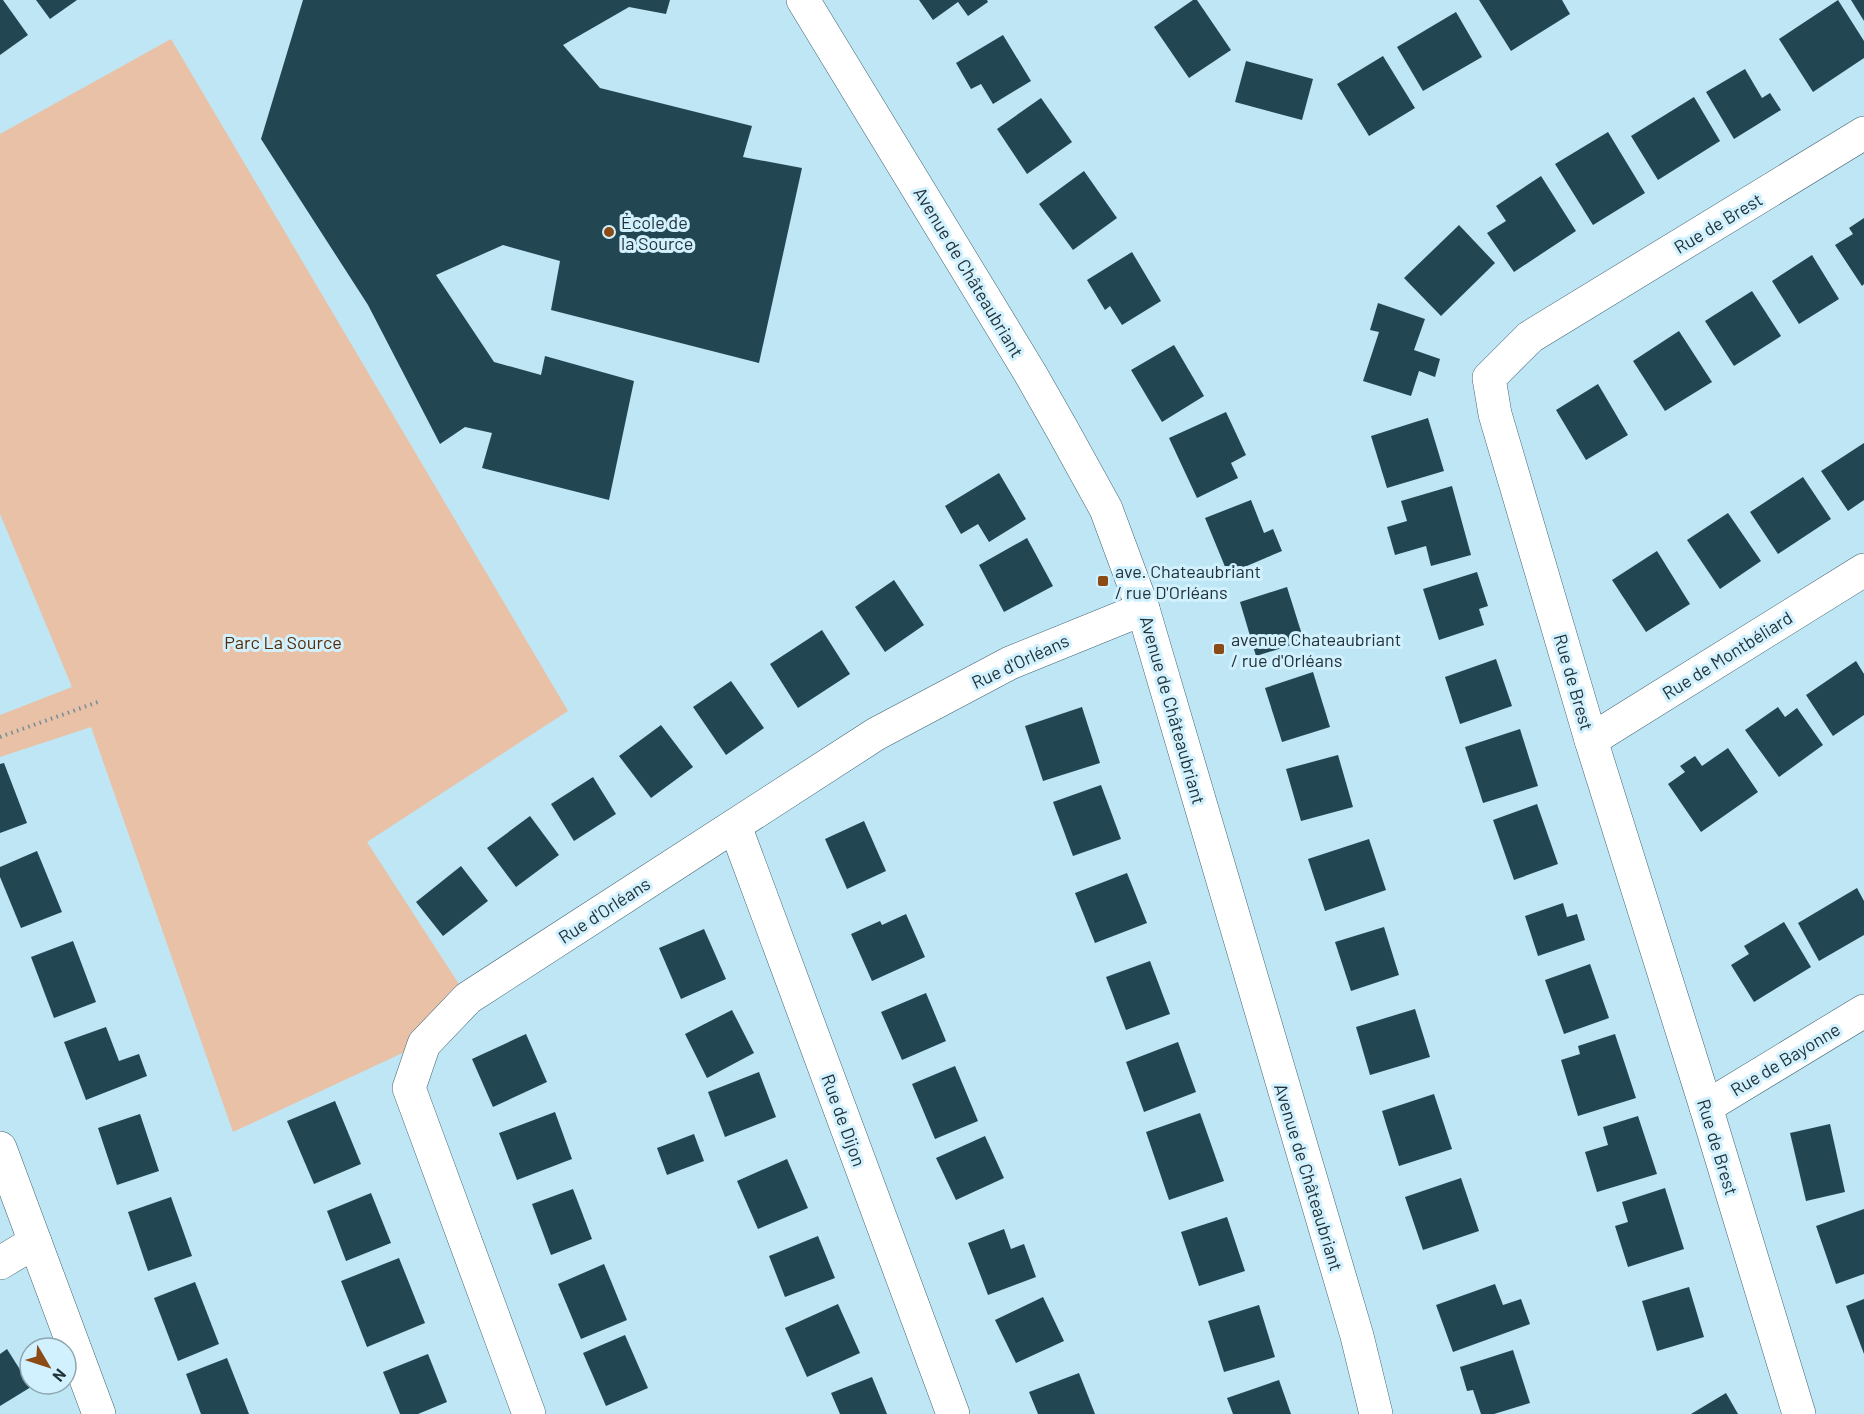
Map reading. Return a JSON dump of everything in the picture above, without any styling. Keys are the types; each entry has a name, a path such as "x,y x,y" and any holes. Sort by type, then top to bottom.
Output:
{"street":[{"name":"Avenue de Châteaubriant","path":"803,0 1030,373 1106,509 1143,609 1357,1336 1376,1414"},
{"name":"Rue de Brest","path":"1799,1414 1591,740 1495,414 1489,378 1530,337 1864,133"},
{"name":"Rue de Montbéliard","path":"1591,740 1864,570"},
{"name":"Rue d'Orléans","path":"529,1414 409,1088 424,1044 468,998 887,728 1010,663 1143,609"},
{"name":"Rue de Dijon","path":"735,826 953,1414"},
{"name":"Rue de Bayonne","path":"1706,1107 1864,1011"},
{"path":"0,1148 99,1414"},
{"path":"0,1263 34,1242"}],"path":[{"path":"0,737 98,702"}],"green space":[{"name":"Parc La Source","path":"171,39 568,711 367,842 468,998 424,1043 233,1132 91,727 0,757 0,715 72,687 0,514 0,134"}],"building":[{"path":"0,0 3,0 28,35 0,55"},
{"path":"36,0 77,0 50,19"},
{"path":"303,0 670,0 666,14 629,7 563,45 600,88 752,126 743,157 802,168 759,363 551,310 560,261 503,245 436,275 494,362 541,375 545,356 634,381 609,500 482,468 492,433 465,427 440,444 368,305 261,139"},
{"path":"919,0 987,0 988,2 968,16 958,2 933,20"},
{"path":"1193,0 1197,0 1231,50 1189,78 1154,27"},
{"path":"1479,0 1562,0 1570,14 1511,51"},
{"path":"1838,0 1864,41 1864,58 1813,92 1779,39"},
{"path":"1851,0 1864,0 1864,21"},
{"path":"1456,12 1482,57 1423,91 1397,47"},
{"path":"1003,35 1031,81 993,104 981,84 971,89 956,63"},
{"path":"1383,56 1415,108 1369,136 1337,84"},
{"path":"1246,61 1313,79 1302,120 1235,102"},
{"path":"1745,69 1762,98 1770,93 1781,110 1734,139 1706,92"},
{"path":"1694,97 1720,141 1658,180 1631,136"},
{"path":"1041,98 1072,142 1027,174 997,129"},
{"path":"1608,132 1645,193 1593,225 1555,164"},
{"path":"1084,171 1117,218 1073,250 1039,204"},
{"path":"1541,176 1576,231 1514,272 1487,233 1506,221 1496,206"},
{"path":"1864,218 1864,284 1862,286 1835,245 1853,234 1849,228"},
{"path":"1459,225 1495,263 1441,316 1404,278"},
{"path":"1132,252 1161,301 1122,325 1110,306 1105,310 1087,280"},
{"path":"1812,255 1839,299 1799,324 1772,281"},
{"path":"1752,291 1781,336 1734,366 1705,321"},
{"path":"1378,303 1425,319 1414,350 1440,359 1435,377 1419,371 1411,396 1363,381 1379,332 1370,330"},
{"path":"1679,331 1712,382 1665,411 1633,361"},
{"path":"1174,345 1204,396 1162,422 1131,370"},
{"path":"1598,384 1628,435 1586,460 1556,410"},
{"path":"1226,412 1246,455 1231,463 1238,478 1197,498 1169,438"},
{"path":"1428,418 1444,471 1387,488 1371,436"},
{"path":"1864,443 1864,500 1848,511 1821,471"},
{"path":"999,473 1026,519 989,542 978,524 961,534 945,506"},
{"path":"1803,477 1831,519 1778,554 1750,512"},
{"path":"1452,486 1471,555 1431,566 1426,546 1395,555 1387,527 1407,521 1401,501"},
{"path":"1251,500 1264,533 1273,529 1282,551 1228,574 1205,518"},
{"path":"1728,513 1761,561 1720,589 1687,540"},
{"path":"1027,538 1053,586 1004,612 979,565"},
{"path":"1657,551 1690,604 1646,632 1612,580"},
{"path":"1477,572 1488,606 1479,609 1484,625 1439,640 1423,589"},
{"path":"894,580 924,625 885,652 855,607"},
{"path":"1287,587 1304,641 1256,656 1240,602"},
{"path":"822,630 850,674 798,708 770,664"},
{"path":"1496,659 1512,706 1460,724 1445,677"},
{"path":"1856,661 1864,674 1864,715 1833,736 1806,695"},
{"path":"1313,672 1330,727 1282,742 1265,688"},
{"path":"731,681 764,728 726,755 693,707"},
{"path":"1082,707 1100,763 1043,781 1025,726"},
{"path":"1778,707 1785,717 1797,708 1823,745 1779,777 1745,730"},
{"path":"661,725 693,767 651,798 619,756"},
{"path":"1520,729 1538,786 1483,803 1465,747"},
{"path":"1728,748 1758,792 1701,832 1668,784 1685,772 1680,766 1695,756 1702,766"},
{"path":"1338,755 1353,807 1301,821 1286,769"},
{"path":"4,763 27,823 0,833 0,764"},
{"path":"593,777 616,814 574,841 551,804"},
{"path":"1101,785 1121,839 1073,856 1053,802"},
{"path":"1537,804 1558,864 1514,880 1493,820"},
{"path":"530,816 559,855 516,887 487,848"},
{"path":"864,821 886,871 847,889 825,839"},
{"path":"1369,839 1386,890 1325,911 1308,859"},
{"path":"37,851 62,912 21,928 0,877 0,867"},
{"path":"461,866 488,901 443,936 416,902"},
{"path":"1127,873 1147,923 1095,943 1075,893"},
{"path":"1857,888 1864,901 1864,935 1819,961 1798,923"},
{"path":"1563,903 1567,917 1577,914 1585,940 1538,956 1525,916"},
{"path":"906,914 925,957 872,981 851,934 880,921 882,925"},
{"path":"1784,922 1811,967 1754,1002 1731,965 1749,954 1744,946"},
{"path":"1384,927 1399,975 1351,991 1335,942"},
{"path":"704,929 726,979 681,999 659,948"},
{"path":"73,941 96,1002 54,1018 31,957"},
{"path":"1150,961 1170,1014 1126,1030 1106,977"},
{"path":"1590,964 1609,1018 1564,1034 1545,980"},
{"path":"926,993 946,1041 902,1060 881,1012"},
{"path":"1415,1009 1430,1057 1370,1075 1356,1027"},
{"path":"732,1010 754,1053 707,1078 685,1034"},
{"path":"106,1027 119,1061 139,1054 147,1076 86,1100 64,1042"},
{"path":"526,1034 547,1082 493,1107 472,1059"},
{"path":"1615,1034 1636,1098 1578,1116 1561,1060 1580,1054 1578,1046"},
{"path":"1178,1042 1196,1092 1144,1112 1126,1062"},
{"path":"955,1066 978,1121 935,1139 912,1084"},
{"path":"759,1072 776,1117 725,1137 708,1092"},
{"path":"1434,1094 1452,1149 1399,1166 1382,1111"},
{"path":"335,1101 361,1164 314,1184 287,1121"},
{"path":"555,1112 572,1159 517,1180 499,1133"},
{"path":"1200,1113 1224,1181 1169,1200 1146,1132"},
{"path":"140,1114 159,1171 117,1185 98,1128"},
{"path":"1638,1116 1657,1174 1597,1192 1585,1152 1608,1145 1603,1127"},
{"path":"1830,1124 1845,1192 1806,1201 1790,1133"},
{"path":"694,1134 704,1161 667,1175 657,1148"},
{"path":"985,1136 1004,1178 956,1200 936,1158"},
{"path":"787,1159 808,1208 758,1229 737,1181"},
{"path":"1461,1178 1479,1231 1423,1250 1405,1197"},
{"path":"1665,1188 1684,1249 1628,1267 1615,1226 1628,1222 1622,1202"},
{"path":"573,1189 592,1239 551,1255 532,1204"},
{"path":"371,1193 391,1243 346,1261 327,1211"},
{"path":"171,1197 192,1256 148,1271 128,1212"},
{"path":"1864,1209 1864,1274 1836,1284 1816,1226"},
{"path":"1227,1217 1245,1271 1199,1286 1181,1232"},
{"path":"1004,1229 1011,1249 1024,1244 1036,1277 988,1295 968,1243"},
{"path":"818,1236 835,1278 785,1297 769,1256"},
{"path":"399,1258 425,1323 367,1347 341,1281"},
{"path":"604,1264 627,1320 581,1339 558,1284"},
{"path":"195,1282 219,1344 178,1361 154,1298"},
{"path":"1495,1284 1503,1305 1521,1299 1530,1324 1453,1352 1436,1305"},
{"path":"1689,1287 1704,1337 1657,1351 1642,1301"},
{"path":"1043,1297 1064,1341 1016,1363 995,1320"},
{"path":"1864,1299 1864,1354 1846,1306"},
{"path":"838,1304 860,1353 807,1377 785,1328"},
{"path":"1259,1305 1275,1357 1224,1372 1208,1321"},
{"path":"625,1335 648,1388 606,1406 583,1353"},
{"path":"7,1349 18,1366 18,1395 0,1406 0,1354"},
{"path":"1513,1350 1530,1403 1494,1414 1481,1414 1473,1390 1467,1391 1460,1367"},
{"path":"428,1354 447,1402 418,1414 400,1414 383,1372"},
{"path":"227,1358 249,1414 201,1414 186,1374"},
{"path":"1079,1373 1095,1414 1038,1414 1029,1392"},
{"path":"872,1377 887,1414 840,1414 831,1393"},
{"path":"1279,1380 1291,1414 1233,1414 1227,1398"},
{"path":"1726,1393 1738,1414 1691,1414"}],"place":[{"name":"École de la Source","path":"609,232"},
{"name":"ave. Chateaubriant / rue D'Orléans","path":"1103,581"},
{"name":"avenue Chateaubriant / rue d'Orléans","path":"1219,649"}]}
